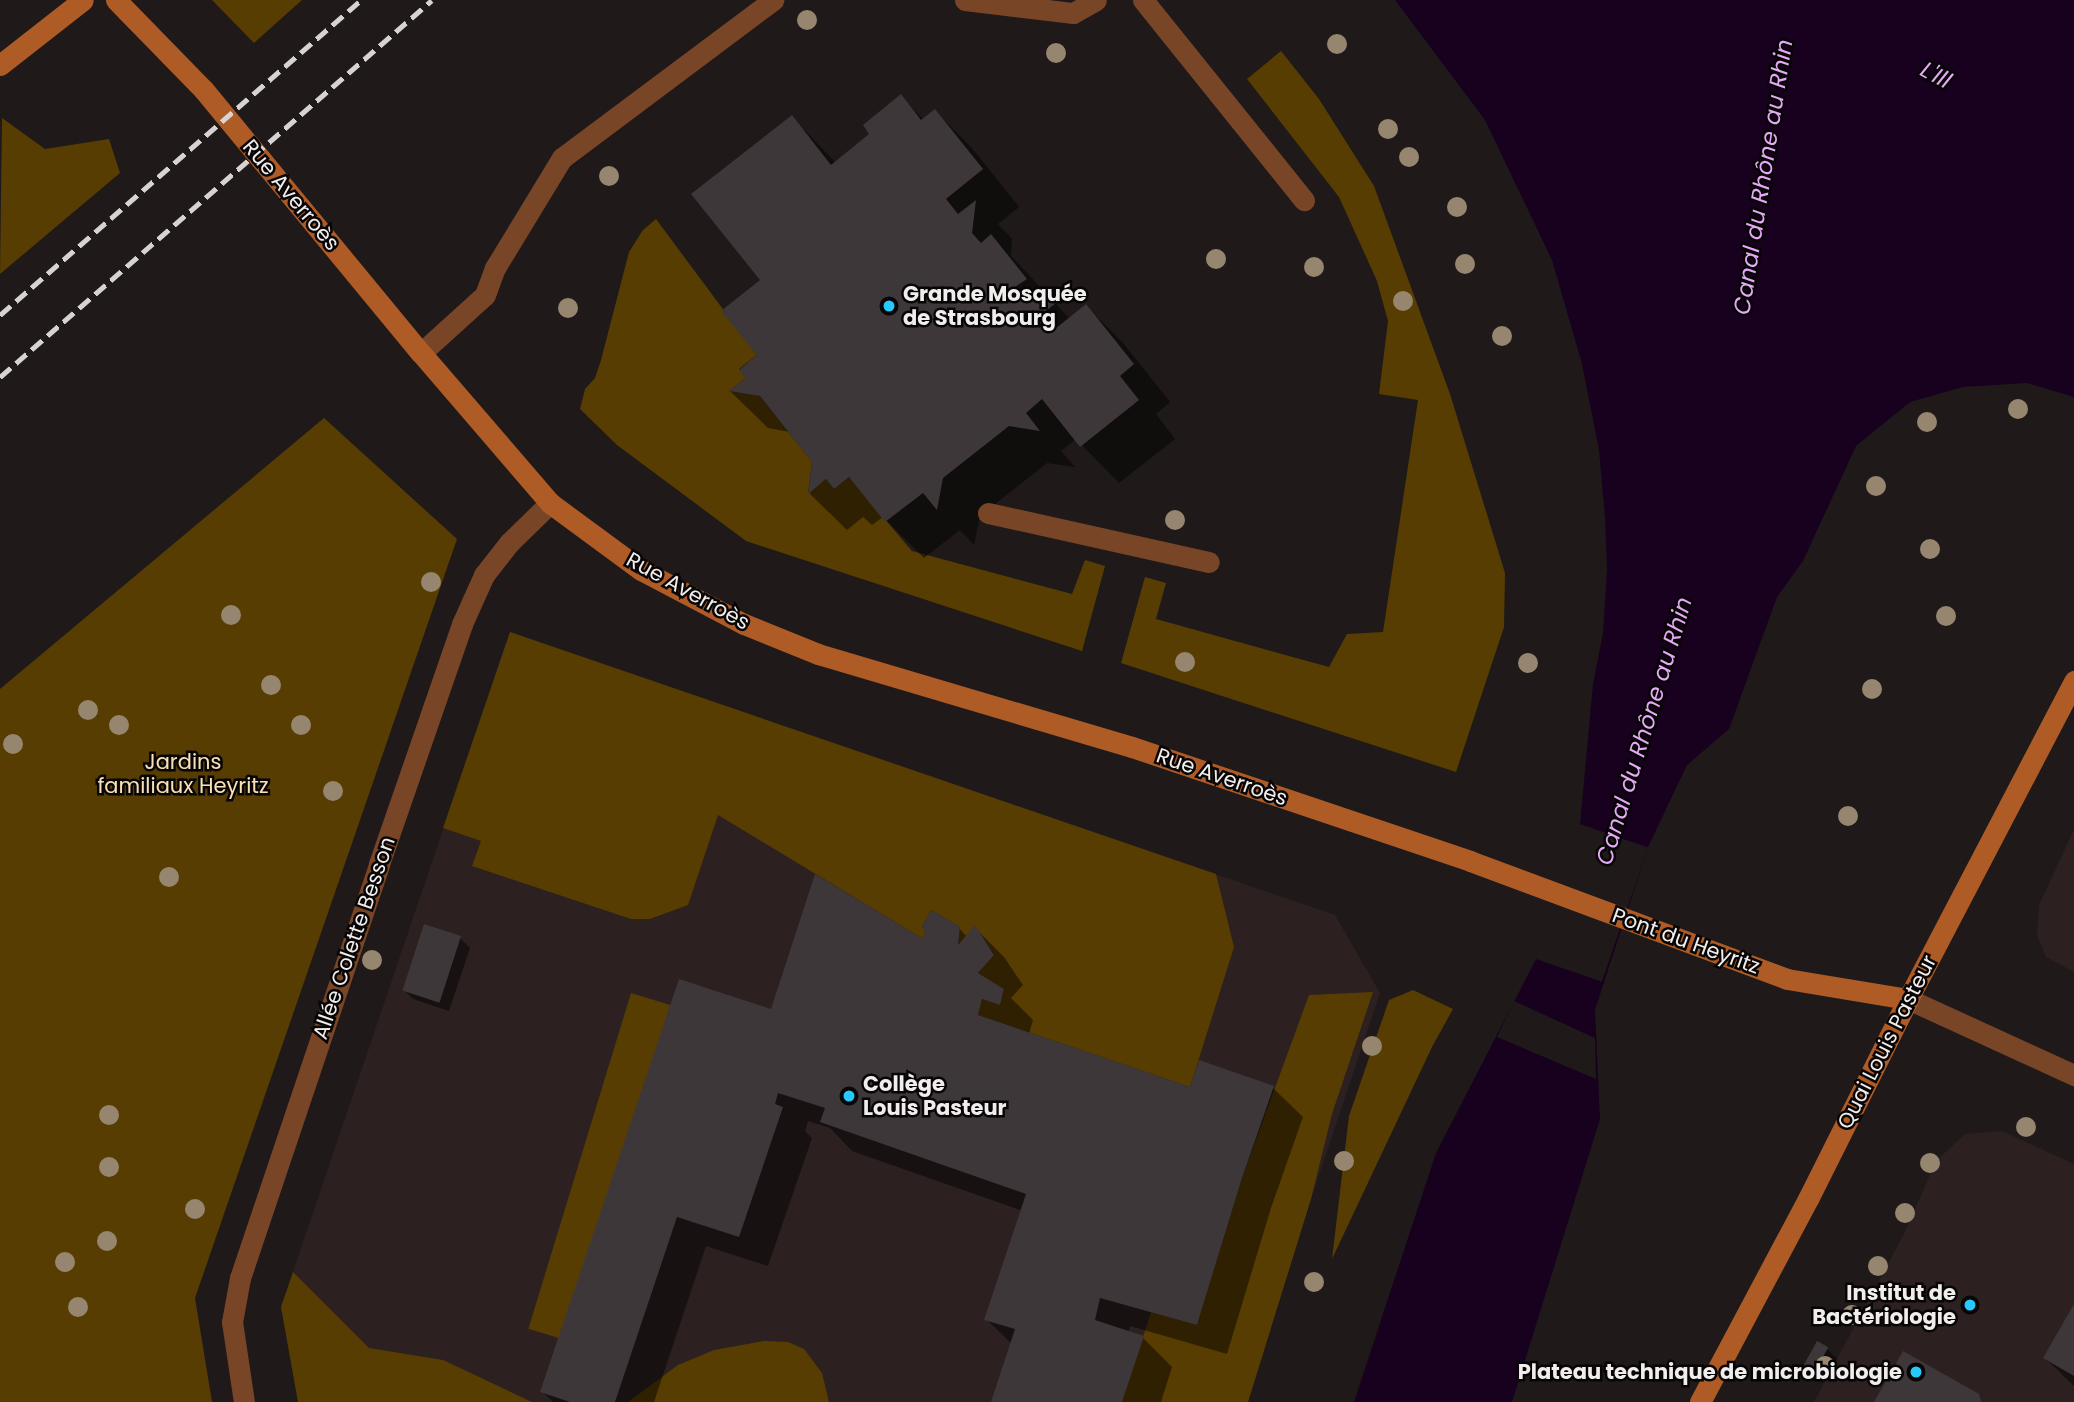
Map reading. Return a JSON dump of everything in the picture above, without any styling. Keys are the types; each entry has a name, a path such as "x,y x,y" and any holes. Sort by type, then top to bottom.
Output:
{"main road":[{"path":"0,65 83,0"},
{"name":"Rue Averroès","path":"117,0 202,89 421,353 550,503 641,570 744,624 818,654 1132,747 1470,861"},
{"name":"Quai Louis Pasteur","path":"1700,1402 1808,1199 1908,999 2074,681"},
{"name":"Pont du Heyritz","path":"1470,861 1787,979 1908,999"}],"street":[{"path":"421,353 485,295 495,268 562,158 773,0"},
{"path":"965,0 1073,13 1096,0"},
{"path":"1143,0 1304,200"},
{"name":"Allée Colette Besson","path":"244,1402 232,1322 240,1278 379,864 462,624 484,575 509,543 550,503"},
{"path":"988,513 1209,562"},
{"path":"1908,999 2074,1075"}],"shaded area":[{"name":"Collège Louis Pasteur","path":"510,632 1335,915 1380,993 1311,1199 1248,1402 298,1402 281,1307"},
{"path":"2074,829 2074,972 2046,957 2037,936 2039,905"},
{"name":"Institut de Bactériologie","path":"2002,1131 2074,1164 2074,1402 1814,1402 1904,1234 1936,1161 1965,1134"}],"green space":[{"path":"212,0 302,0 254,43"},
{"path":"1281,51 1319,99 1374,186 1450,394 1505,573 1504,627 1456,772 1121,663 1145,577 1166,583 1156,619 1329,667 1347,634 1383,632 1418,400 1379,394 1388,321 1377,281 1339,197 1247,79"},
{"path":"2,118 45,149 109,139 120,173 0,274"},
{"path":"656,219 757,355 739,369 746,378 729,391 760,396 812,462 808,493 826,479 834,489 849,477 912,551 1072,594 1085,560 1105,566 1082,651 746,541 617,445 580,409 585,389 595,378 601,360 629,252 643,230"},
{"name":"Jardins familiaux Heyritz","path":"324,418 457,539 195,1298 212,1402 0,1402 0,689"},
{"path":"510,632 1216,874 1234,947 1190,1087 978,1015 982,999 1000,1005 1004,989 978,973 994,954 975,926 958,945 960,927 931,910 922,927 925,929 923,939 718,815 688,905 650,919 631,919 472,866 481,841 443,828"},
{"path":"1413,990 1453,1009 1432,1047 1332,1259 1349,1116 1389,1000"},
{"path":"1373,992 1332,1114 1311,1199 1248,1402 1122,1402 1151,1312 1197,1325 1242,1178 1309,995"},
{"path":"631,993 670,1005 568,1341 528,1329"},
{"path":"293,1272 369,1348 443,1360 532,1402 298,1402 281,1307"},
{"path":"764,1341 788,1342 804,1349 822,1373 829,1402 628,1402 678,1365 714,1350"}],"water":[{"path":"1395,0 2074,0 2074,397 2027,383 1963,387 1910,402 1856,446 1803,561 1777,597 1729,729 1687,765 1648,847 1595,1010 1600,1119 1512,1402 1354,1402 1436,1153 1536,959 1580,825 1593,684 1603,633 1607,569 1605,517 1599,450 1582,364 1552,260 1485,120"}],"pier":[{"path":"1580,824 1648,847 1602,982 1534,958"},
{"path":"1514,1001 1595,1038 1596,1079 1497,1037"}],"building":[{"name":"Grande Mosquée de Strasbourg","path":"901,94 921,120 935,109 983,169 946,199 958,214 976,200 972,233 981,243 991,234 1027,279 1015,287 1024,299 1056,303 1038,317 1050,333 1086,304 1134,364 1120,376 1139,400 1080,447 1042,399 1026,413 1040,431 1009,426 943,478 937,510 923,493 885,522 849,477 834,489 826,479 808,494 812,462 760,396 729,391 746,378 739,370 757,355 721,311 760,280 691,194 792,115 831,165 869,134 863,125"},
{"path":"815,874 923,939 925,929 922,927 931,910 960,927 958,945 975,925 994,955 978,973 1004,989 1000,1005 982,999 978,1015 1190,1087 1199,1060 1274,1086 1242,1178 1197,1325 1100,1298 1095,1320 1144,1336 1122,1402 991,1402 1015,1329 984,1320 1026,1194 820,1122 825,1108 778,1093 775,1104 783,1107 739,1237 677,1217 615,1402 570,1402 540,1392 679,979 771,1009"},
{"path":"424,924 461,936 439,1003 402,991"},
{"path":"2074,1304 2074,1376 2043,1358"},
{"path":"1817,1341 1828,1347 1813,1375 1801,1369"},
{"name":"Plateau technique de microbiologie","path":"1903,1351 1979,1394 1981,1402 1874,1402"}],"railway":[{"path":"0,315 361,0"},
{"path":"0,377 432,0"}],"place":[{"name":"Grande Mosquée de Strasbourg","path":"889,306"},
{"name":"Collège Louis Pasteur","path":"849,1096"},
{"name":"Institut de Bactériologie","path":"1970,1305"},
{"name":"Plateau technique de microbiologie","path":"1916,1372"}],"water label":[{"name":"L'Ill","path":"1936,75"},
{"name":"Canal du Rhône au Rhin","path":"1763,177"},
{"name":"Canal du Rhône au Rhin","path":"1644,731"}]}
